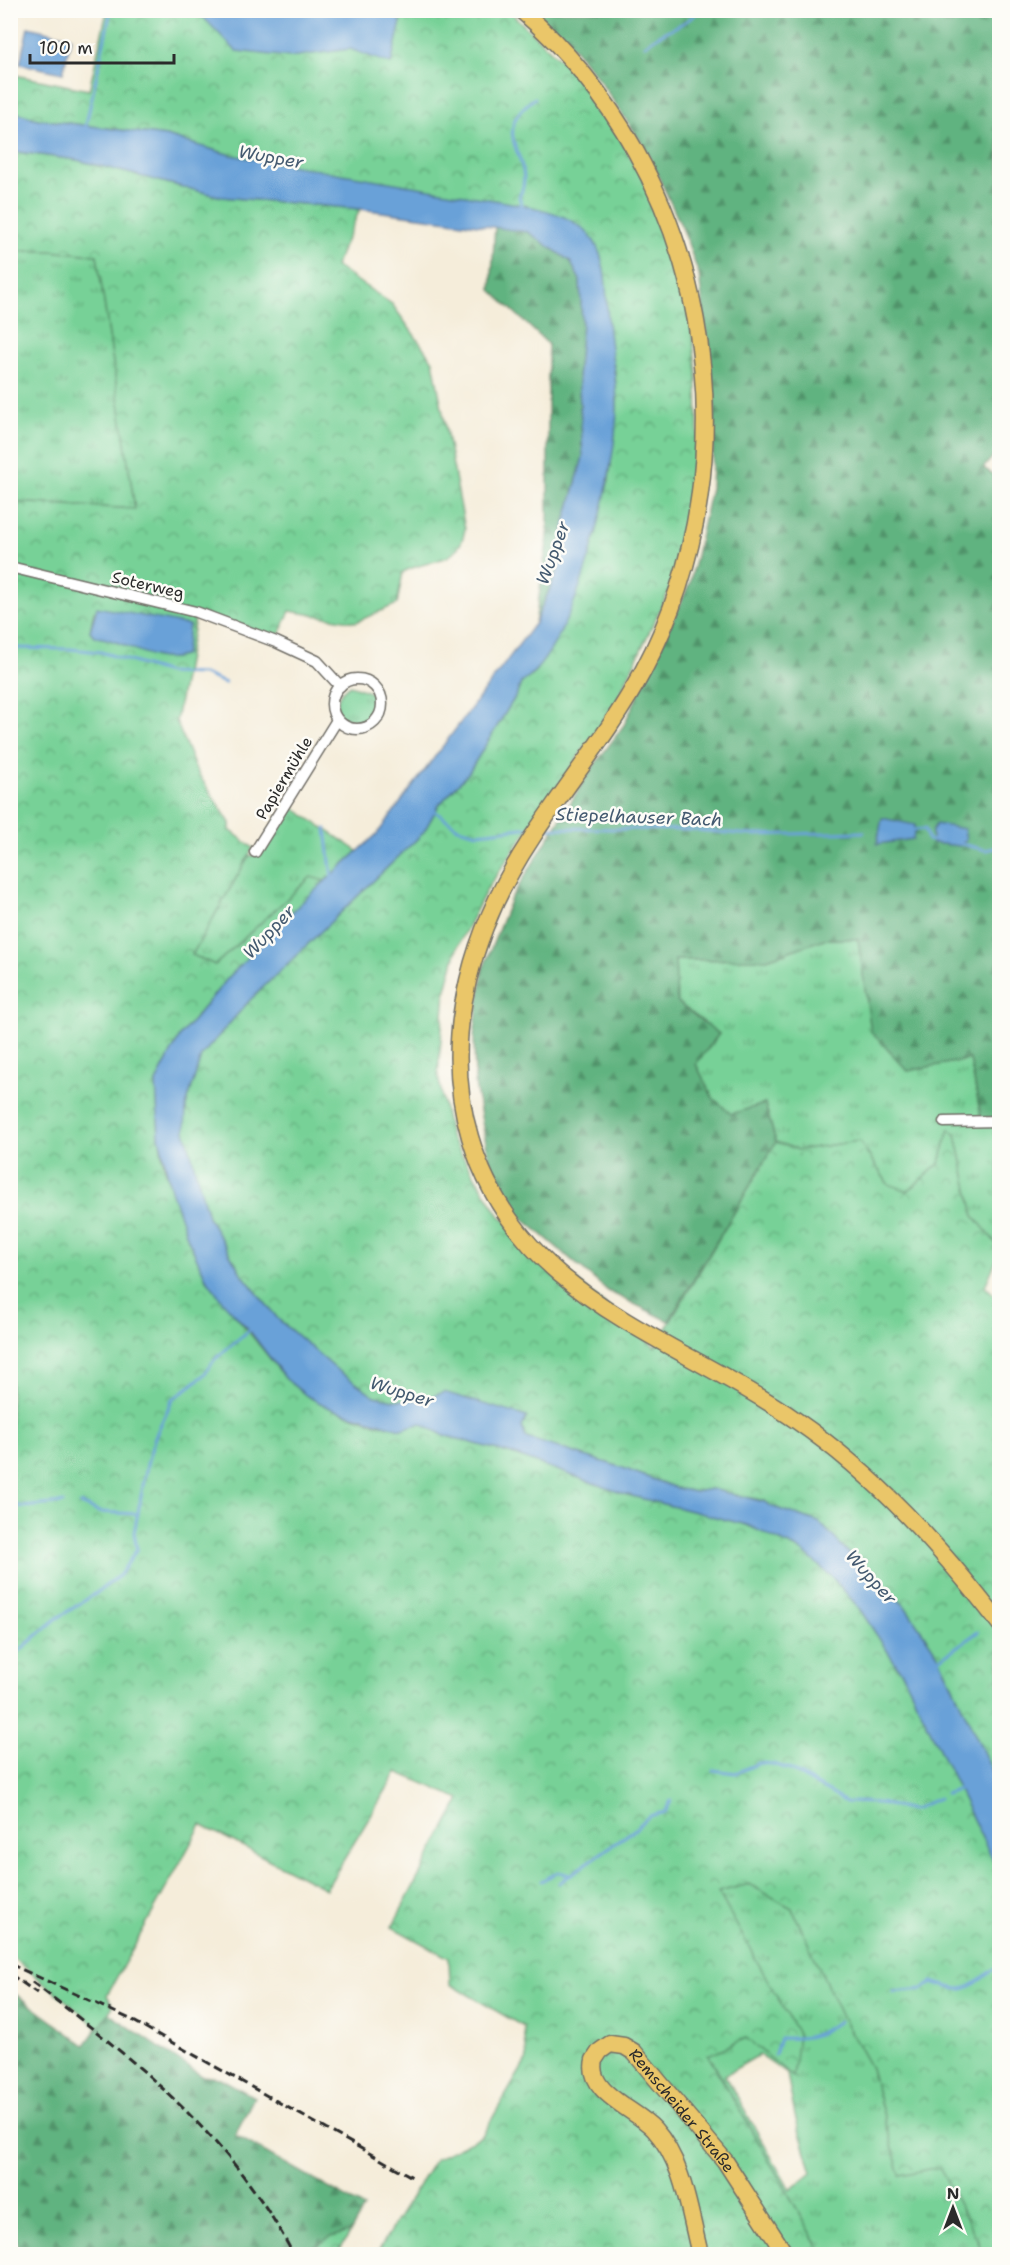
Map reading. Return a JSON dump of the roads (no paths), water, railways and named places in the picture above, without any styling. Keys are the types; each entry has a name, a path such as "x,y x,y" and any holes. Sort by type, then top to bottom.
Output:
{"main road":[{"path":"521,10 561,49 599,93 632,143 651,178 671,224 688,279 701,344 705,420 698,500 677,590 643,671 615,718 531,839 502,890 480,939 468,979 461,1019 460,1082 464,1113 478,1160 495,1196 514,1227 552,1269 600,1306 754,1393 844,1456 926,1535 999,1624"},
{"name":"Remscheider Straße","path":"700,2254 680,2178 669,2150 645,2120 602,2088 594,2079 594,2060 597,2053 607,2046 620,2044 628,2048 654,2074 725,2161 785,2254"}],"street":[{"name":"Soterweg","path":"10,567 181,608 276,642 317,661 340,686"},
{"path":"355,679 371,683 381,696 383,704 378,720 365,729 350,729 337,720 332,703 340,686 355,679"},
{"name":"Papiermühle","path":"255,852 337,720"},
{"path":"944,1122 999,1121"}],"water":[{"path":"202,11 391,11 401,22 391,64 350,49 290,57 236,51 202,16"},
{"path":"28,27 71,37 63,73 20,64"},
{"name":"Wupper","path":"11,111 38,119 166,136 231,155 523,205 562,216 580,226 594,241 599,250 606,280 609,332 617,395 615,435 610,472 590,555 560,633 541,663 521,683 517,694 469,772 439,805 423,833 250,1000 201,1056 186,1106 185,1131 208,1217 241,1273 278,1319 337,1370 375,1396 394,1400 421,1400 444,1392 527,1417 522,1427 526,1438 620,1467 676,1488 695,1492 711,1489 765,1502 770,1506 819,1522 863,1568 904,1605 938,1655 999,1786 999,1873 904,1676 859,1608 832,1577 802,1551 747,1525 624,1494 509,1453 443,1435 421,1423 401,1429 332,1409 307,1396 286,1379 206,1278 188,1239 171,1190 159,1136 156,1082 180,1036 228,978 300,904 377,834 535,623 558,570 565,523 583,457 578,369 582,324 580,280 570,261 528,232 360,209 222,197 77,160 11,151"},
{"path":"97,607 189,625 185,655 174,658 151,656 118,642 95,637 90,631"},
{"path":"882,818 915,825 913,839 877,844"},
{"path":"936,824 964,829 966,839 960,846 932,843 932,831"}],"waterway":[{"path":"85,129 111,10"},
{"path":"645,45 687,21 700,10"},
{"path":"523,208 519,197 524,183 523,171 515,147 514,124 520,111 535,98"},
{"path":"10,648 101,652 168,673 203,674 225,683"},
{"name":"Stiepelhauser Bach","path":"432,809 458,828 478,833 532,827"},
{"name":"Stiepelhauser Bach","path":"545,828 695,830 752,835 864,832"},
{"path":"326,829 332,878"},
{"name":"Stiepelhauser Bach","path":"913,830 925,829 928,840 933,841"},
{"name":"Stiepelhauser Bach","path":"957,843 986,850 1000,847"},
{"path":"10,1659 56,1619 120,1575 137,1549 134,1533 148,1460 155,1437 172,1400 203,1376 215,1359 252,1328"},
{"path":"10,1504 23,1507 63,1503"},
{"path":"80,1504 99,1512 138,1514"},
{"path":"938,1660 978,1632"},
{"path":"713,1770 736,1773 759,1763 773,1764 789,1769 846,1802 879,1803 912,1810 939,1798"},
{"path":"946,1794 961,1788"},
{"path":"559,1883 634,1830 649,1816 665,1812 671,1801"},
{"path":"541,1881 558,1872 570,1875"},
{"path":"893,1992 923,1989 932,1982 952,1988 965,1988 994,1969"},
{"path":"775,2054 780,2038 812,2036 839,2021"}],"railway":[{"path":"10,1964 130,2019 412,2177"},
{"path":"10,1974 37,1993"},
{"path":"32,1982 143,2071 211,2137 242,2174 269,2212 293,2254"}]}
